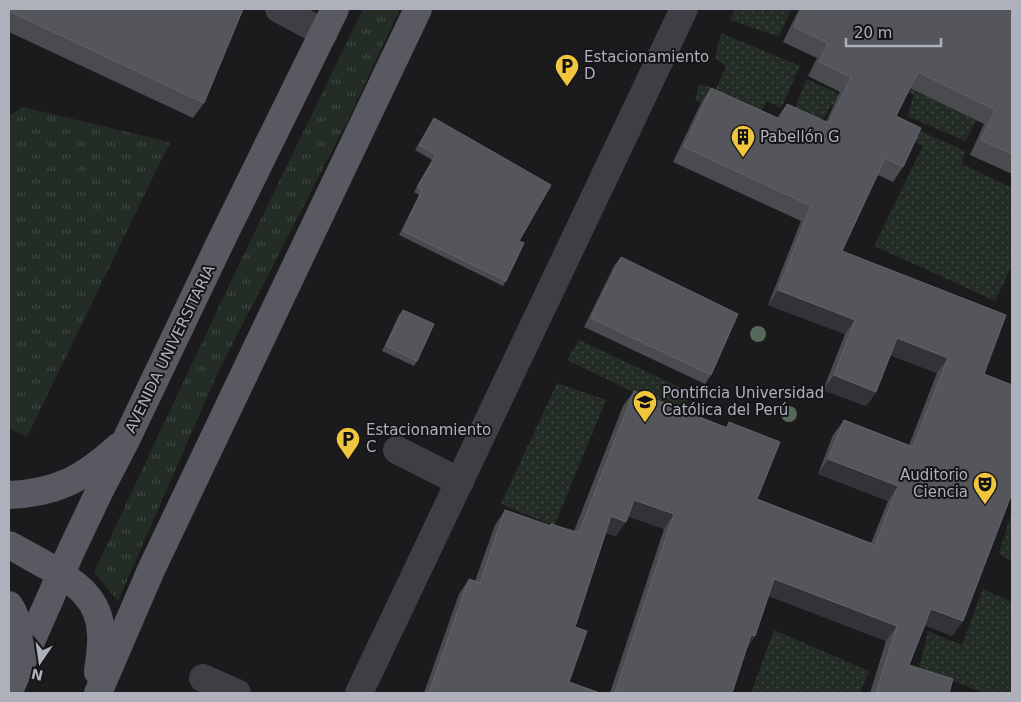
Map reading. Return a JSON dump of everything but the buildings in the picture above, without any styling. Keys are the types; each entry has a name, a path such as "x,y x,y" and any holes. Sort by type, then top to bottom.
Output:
{"main road":[{"path":"98,693 151,570 418,9"},
{"name":"AVENIDA UNIVERSITARIA","path":"9,691 60,574 100,490 329,21"},
{"path":"9,495 42,492 65,484 84,474 126,440"},
{"path":"9,544 76,585 88,596 95,607 98,614 101,644 98,672 93,693"},
{"path":"9,605 18,625 17,653 9,691"}],"street":[{"path":"279,9 329,21"},
{"path":"360,693 684,9"},
{"path":"397,450 460,482"},
{"path":"204,678 237,693"}],"green space":[{"path":"363,9 400,9 345,126 219,370 118,601 94,572 231,281"},
{"path":"735,9 791,9 779,37 730,20"},
{"path":"721,33 800,66 781,108 767,101 754,123 695,100 699,84 716,89 726,66 715,58"},
{"path":"841,59 1008,64 965,141 907,116 914,95"},
{"path":"806,79 965,151 962,164 1012,188 1012,266 995,301 874,246 923,146 832,104 815,133 789,123"},
{"path":"23,107 170,142 27,437 9,428 9,116"},
{"path":"579,340 690,392 683,416 567,360"},
{"path":"557,383 606,400 554,526 501,504"},
{"path":"1012,511 1012,561 999,554"},
{"path":"983,589 1012,602 1012,693 984,693 919,668 928,631 962,645"},
{"path":"774,630 869,671 860,693 751,693"}],"place":[{"name":"Estacionamiento D","path":"567,87"},
{"name":"Pabellón G","path":"743,158"},
{"name":"Pontificia Universidad Católica del Perú","path":"645,423"},
{"name":"Estacionamiento C","path":"348,460"},
{"name":"Auditorio Ciencia","path":"985,505"}]}
